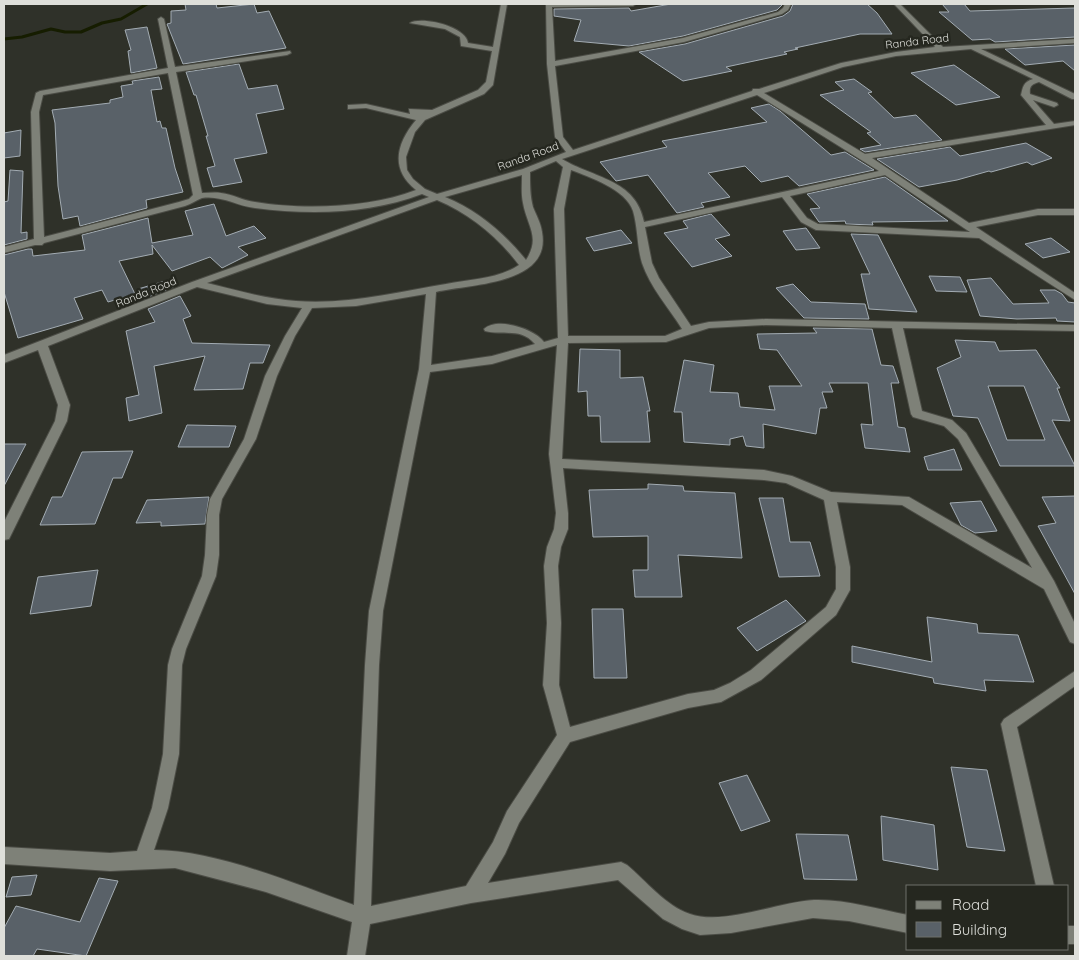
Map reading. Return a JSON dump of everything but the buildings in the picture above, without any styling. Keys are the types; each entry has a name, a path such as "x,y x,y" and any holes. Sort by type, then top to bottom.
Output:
{"street":[{"path":"504,4 490,83 481,92 422,118 411,131 402,158 403,170 410,181 422,191 461,206 486,225 512,249 526,267"},
{"path":"565,736 551,684 554,623 551,566 554,547 561,529 562,513 556,463 563,340 559,209 565,159 559,137 551,64 549,4 633,4"},
{"path":"551,64 684,40 780,13 786,9 788,4"},
{"path":"897,4 941,49"},
{"path":"161,19 198,196"},
{"path":"414,23 438,25 462,35 464,44 496,50"},
{"name":"Randa Road","path":"4,359 196,284 437,197 565,159 756,91 841,65 896,54 941,49 1075,41"},
{"path":"972,46 1075,97"},
{"path":"39,242 35,112 40,93 171,70 287,53"},
{"path":"1039,80 1028,84 1025,90 1026,95 1052,127"},
{"path":"756,91 864,157 1075,297"},
{"path":"1026,95 1040,98 1054,105"},
{"path":"351,107 366,106 416,118 412,110 433,112"},
{"path":"864,157 1075,123"},
{"path":"565,159 622,191 637,209 642,225 640,235 647,263 654,278 688,330"},
{"path":"196,284 266,299 309,305 370,301 448,285 508,276 526,267 532,258 538,235 528,204 526,171"},
{"path":"642,225 886,172"},
{"path":"4,250 182,204 192,201 198,196 220,195 253,205 290,208 354,208 404,198 422,191"},
{"path":"783,193 804,220 816,227 982,235"},
{"path":"967,226 1038,212 1075,212"},
{"path":"356,956 362,917 372,665 376,611 426,369 431,290"},
{"path":"143,858 160,808 171,754 175,665 179,649 209,576 216,498 250,439 271,376 290,336 309,305"},
{"path":"426,369 492,360 563,340 666,339 688,330 709,325 766,322 1075,328"},
{"path":"897,325 917,414 948,423 962,436 1049,585 1075,638"},
{"path":"489,329 523,330 536,336 542,346"},
{"path":"4,535 10,508 61,421 64,405 42,345"},
{"path":"556,463 764,475 788,479 830,497 904,500 1049,585"},
{"path":"471,894 499,848 513,817 565,736 688,701 716,697 756,675 831,611 842,590 843,567 830,497"},
{"path":"1045,885 1009,724 1075,678"},
{"path":"4,856 110,862 143,858 175,859 207,866 266,884 362,917 471,894 621,871 667,911 690,924 718,925 813,910 851,912 906,924"}],"waterway":[{"path":"4,39 22,37 51,29 65,32 81,32 102,23 121,19 147,4"}]}
